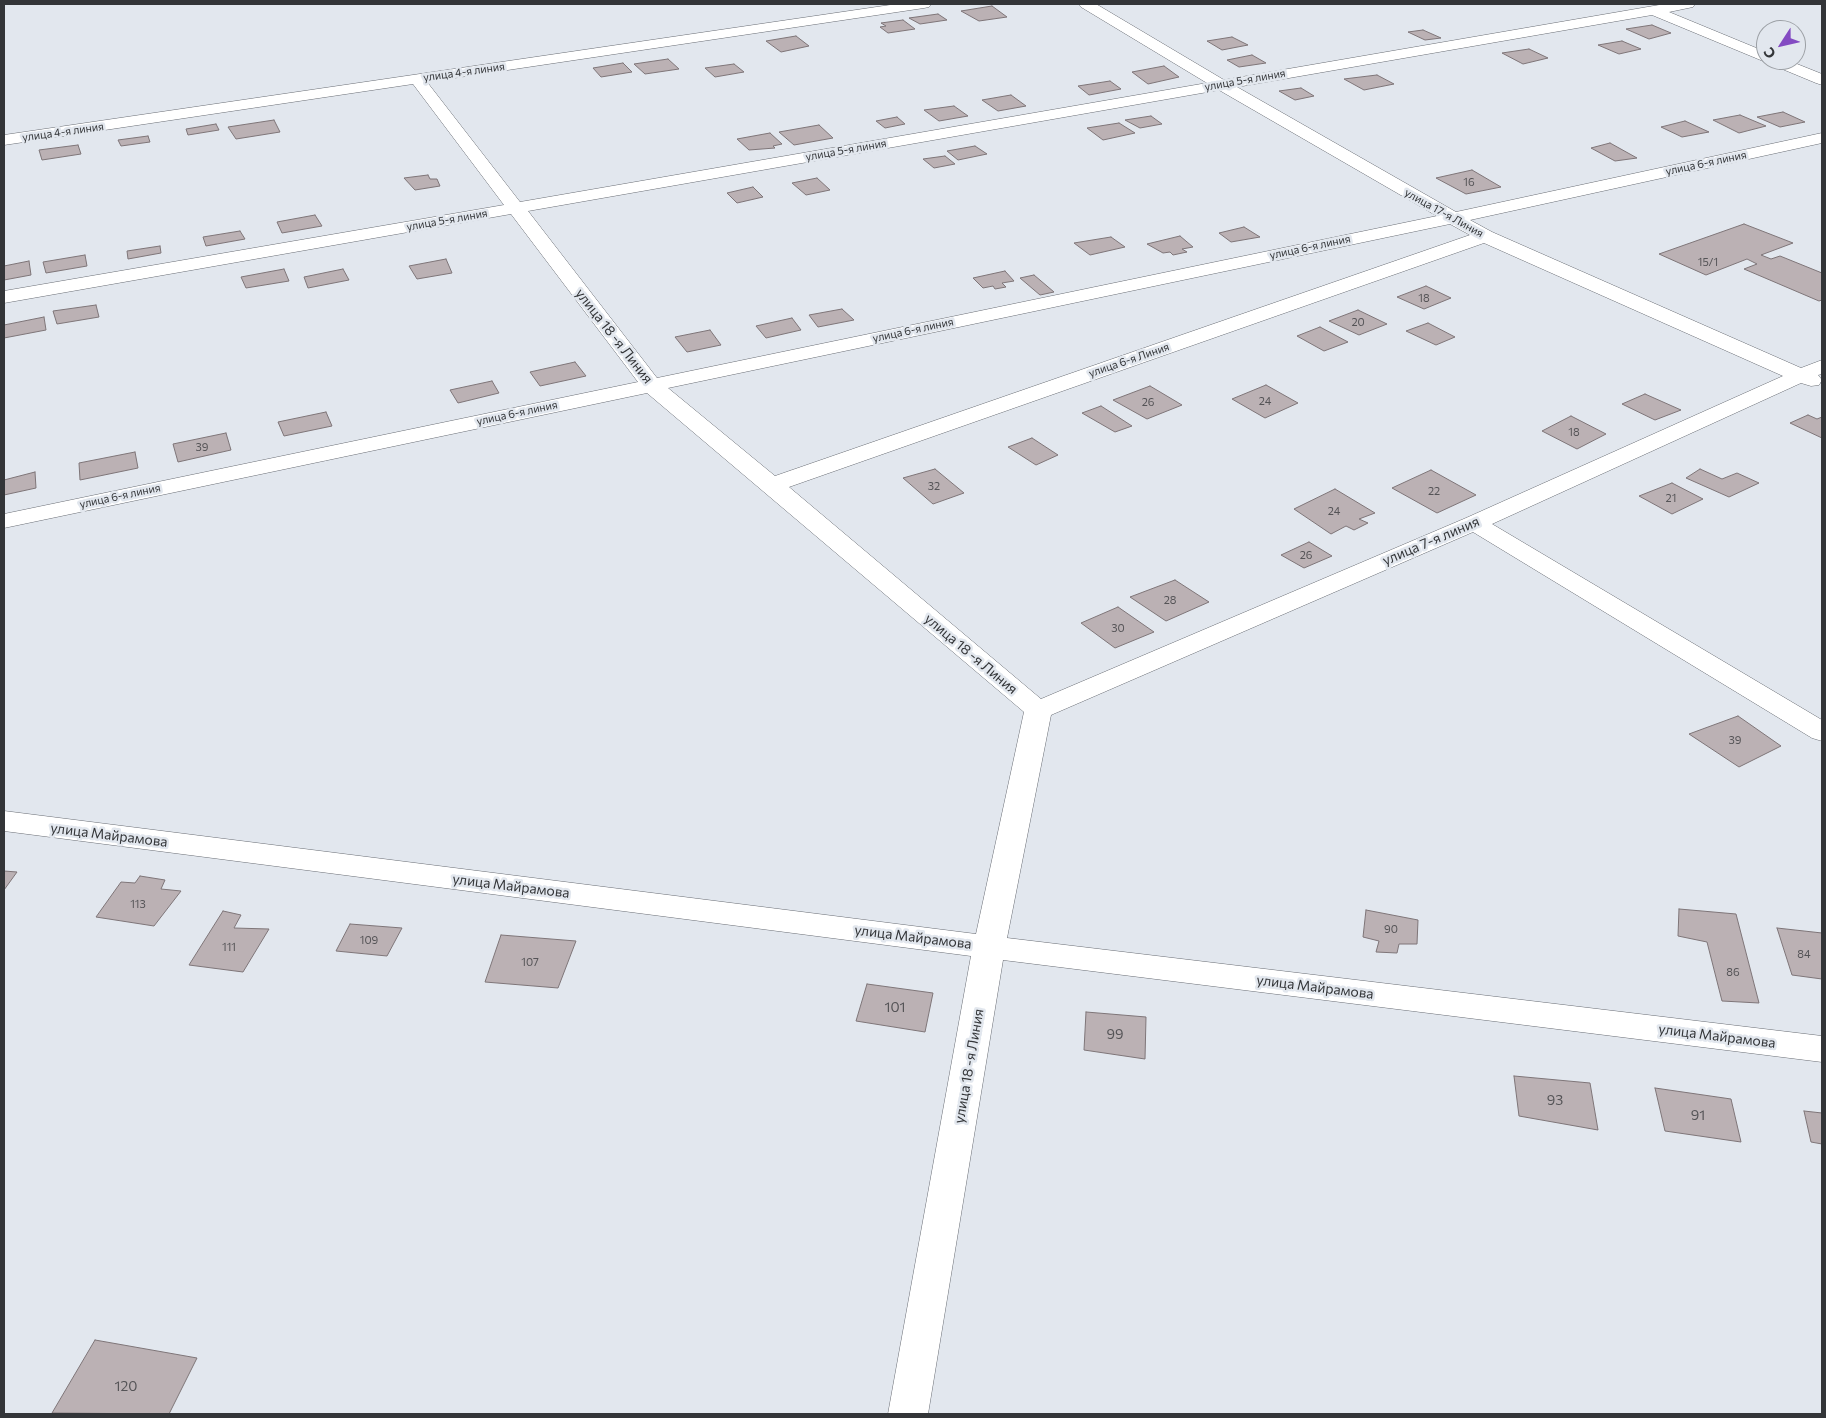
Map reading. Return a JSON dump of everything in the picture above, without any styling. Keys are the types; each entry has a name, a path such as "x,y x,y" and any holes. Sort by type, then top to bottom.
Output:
{"street":[{"name":"улица 4-я линия","path":"4,140 924,4"},
{"name":"улица 17-я Линия","path":"1086,4 1220,84 1485,236 1815,375"},
{"name":"улица 5-я линия","path":"4,297 515,209 1645,7 1688,4"},
{"path":"1645,7 1756,53"},
{"path":"1798,70 1822,80"},
{"name":"улица 18 -я Линия","path":"417,79 651,385 1038,710 990,947 908,1414"},
{"name":"улица 6-я линия","path":"4,521 1452,218 1822,138"},
{"name":"улица 6-я Линия","path":"772,485 1485,236"},
{"name":"улица 7-я линия","path":"1038,710 1815,375"},
{"path":"1474,523 1822,732"},
{"name":"улица Майрамова","path":"4,822 990,947 1822,1049"}],"building":[{"path":"992,6 1007,17 979,21 961,11"},
{"path":"938,14 947,20 920,24 909,18"},
{"path":"903,20 915,29 888,33 880,27 886,26 881,23"},
{"path":"1652,25 1671,33 1649,39 1626,29"},
{"path":"1423,30 1441,38 1425,40 1408,32"},
{"path":"796,36 809,46 781,52 766,41"},
{"path":"1232,37 1248,45 1222,50 1207,41"},
{"path":"1622,41 1641,49 1619,54 1598,45"},
{"path":"1529,49 1548,58 1523,64 1502,53"},
{"path":"1252,55 1266,63 1239,67 1227,60"},
{"path":"668,59 679,69 645,74 634,64"},
{"path":"623,63 632,72 601,77 593,68"},
{"path":"734,64 744,72 715,77 705,68"},
{"path":"1164,66 1179,77 1148,84 1132,72"},
{"path":"1377,75 1394,84 1364,90 1344,79"},
{"path":"1110,81 1121,89 1089,95 1078,86"},
{"path":"1301,88 1314,96 1295,100 1279,91"},
{"path":"1011,95 1026,106 998,111 982,100"},
{"path":"954,106 968,116 939,121 924,110"},
{"path":"1783,112 1805,122 1780,127 1757,117"},
{"path":"1740,115 1766,126 1739,133 1713,120"},
{"path":"1151,116 1162,124 1140,128 1125,120"},
{"path":"897,117 905,124 885,128 876,121"},
{"path":"274,120 280,132 236,139 228,127"},
{"path":"1685,121 1709,132 1682,137 1661,127"},
{"path":"1119,123 1135,133 1103,140 1087,128"},
{"path":"216,124 219,130 188,135 186,129"},
{"path":"819,125 833,138 794,145 779,132"},
{"path":"770,133 782,144 773,146 775,148 749,150 737,139"},
{"path":"148,136 150,142 121,146 118,140"},
{"path":"1610,143 1637,158 1615,161 1591,148"},
{"path":"78,145 81,154 42,160 39,150"},
{"path":"975,146 987,154 958,160 947,151"},
{"path":"945,156 955,164 934,168 923,159"},
{"path":"1472,170 1501,187 1466,194 1436,178"},
{"path":"428,175 430,179 437,179 440,186 415,190 404,178"},
{"path":"817,178 830,190 806,195 792,183"},
{"path":"753,187 763,197 737,203 727,193"},
{"path":"315,215 322,226 282,233 277,222"},
{"path":"1744,224 1793,243 1761,255 1771,259 1780,256 1822,273 1822,300 1819,301 1744,269 1757,264 1747,259 1706,275 1659,254"},
{"path":"1244,227 1260,237 1231,242 1219,233"},
{"path":"240,231 245,239 206,246 203,237"},
{"path":"1180,236 1193,247 1182,249 1187,252 1173,255 1170,252 1163,253 1147,244"},
{"path":"1111,237 1125,247 1090,255 1074,243"},
{"path":"160,246 161,253 128,259 127,251"},
{"path":"85,255 87,266 46,273 43,262"},
{"path":"446,259 452,273 417,279 409,266"},
{"path":"29,261 31,275 4,280 4,266"},
{"path":"284,269 289,281 246,288 241,277"},
{"path":"343,269 349,280 308,288 304,277"},
{"path":"1005,271 1014,281 1002,283 1006,287 995,289 993,286 983,288 973,278"},
{"path":"1034,275 1054,292 1040,295 1020,278"},
{"path":"1426,286 1451,298 1424,309 1397,297"},
{"path":"96,305 99,317 57,324 53,311"},
{"path":"842,309 854,320 818,327 809,315"},
{"path":"1358,310 1387,324 1359,335 1329,321"},
{"path":"44,317 46,330 4,338 4,325"},
{"path":"792,318 801,330 766,338 756,326"},
{"path":"1428,323 1455,337 1436,345 1406,331"},
{"path":"1320,327 1348,342 1324,351 1297,336"},
{"path":"710,330 721,345 687,352 675,337"},
{"path":"575,362 586,376 540,386 530,372"},
{"path":"492,381 499,393 458,403 450,390"},
{"path":"1266,385 1298,403 1265,418 1232,399"},
{"path":"1150,386 1182,405 1147,419 1113,400"},
{"path":"1645,394 1681,410 1655,420 1622,404"},
{"path":"1101,406 1132,426 1115,432 1082,413"},
{"path":"326,412 332,426 284,436 278,422"},
{"path":"1808,415 1817,419 1822,417 1822,438 1790,423"},
{"path":"1571,416 1606,434 1577,449 1542,431"},
{"path":"226,433 231,450 178,462 173,444"},
{"path":"1032,438 1058,455 1036,465 1008,447"},
{"path":"135,452 138,468 80,480 79,463"},
{"path":"935,469 964,493 933,504 903,478"},
{"path":"1700,469 1722,479 1737,473 1759,483 1729,497 1686,478"},
{"path":"1431,470 1476,495 1437,513 1392,488"},
{"path":"35,472 36,488 4,495 4,480"},
{"path":"1672,483 1703,499 1672,514 1639,496"},
{"path":"1335,489 1375,513 1359,519 1368,523 1354,530 1346,526 1331,534 1294,509"},
{"path":"1309,542 1332,556 1304,568 1281,555"},
{"path":"1175,580 1209,602 1166,621 1130,597"},
{"path":"1118,607 1154,632 1115,648 1081,623"},
{"path":"1738,716 1781,746 1739,767 1689,734"},
{"path":"4,871 17,872 4,890"},
{"path":"140,876 165,880 161,889 181,891 154,926 96,917 121,882 135,883"},
{"path":"1679,909 1736,914 1759,1003 1722,1001 1707,942 1678,936"},
{"path":"1366,910 1418,920 1417,944 1399,944 1397,953 1376,952 1379,941 1363,937"},
{"path":"223,911 241,915 234,928 269,929 243,972 189,965"},
{"path":"350,924 402,928 387,956 336,951"},
{"path":"1777,928 1822,933 1822,979 1792,975"},
{"path":"501,935 576,941 558,988 485,982"},
{"path":"867,984 933,993 925,1032 856,1021"},
{"path":"1086,1012 1146,1017 1145,1059 1084,1050"},
{"path":"1514,1076 1590,1083 1598,1130 1519,1116"},
{"path":"1655,1088 1731,1099 1741,1142 1665,1131"},
{"path":"1804,1111 1822,1113 1822,1144 1811,1142"},
{"path":"95,1340 197,1358 169,1414 52,1413"}]}
